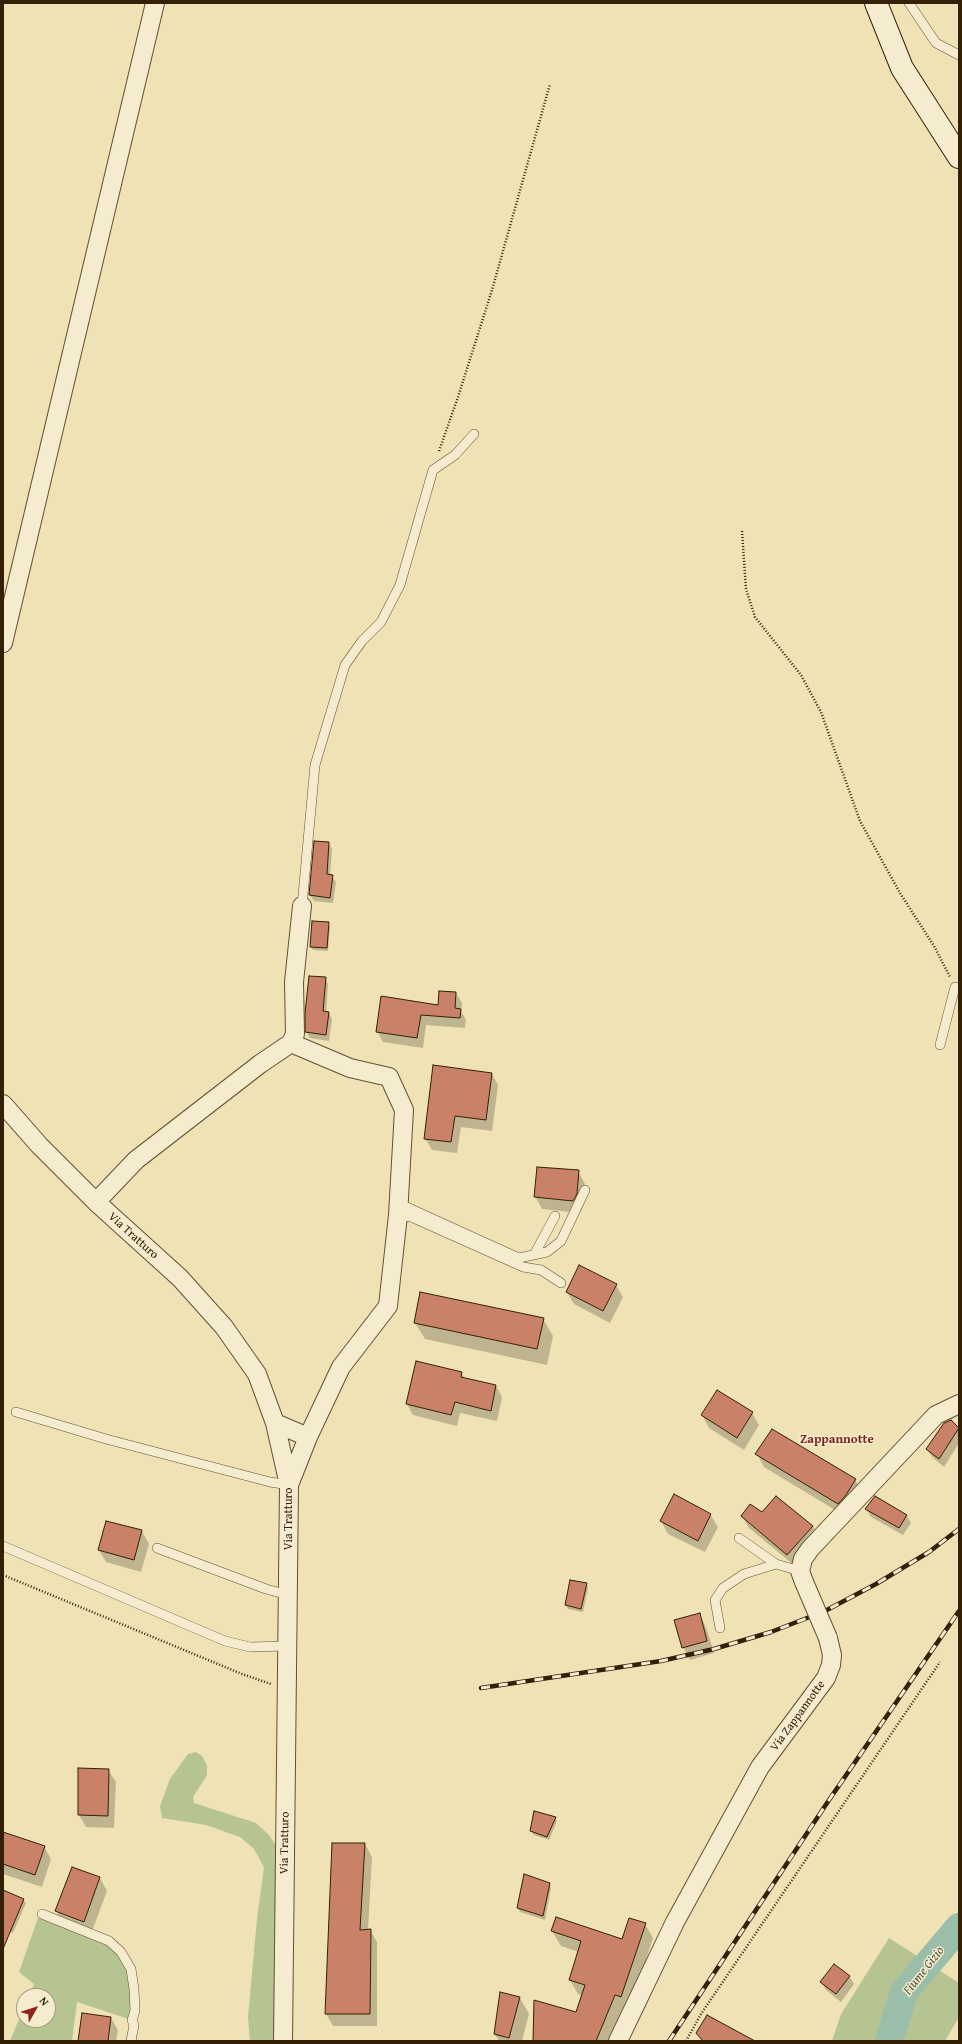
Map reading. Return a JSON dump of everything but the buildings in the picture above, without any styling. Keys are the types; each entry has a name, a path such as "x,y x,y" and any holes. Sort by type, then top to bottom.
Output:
{"main road":[{"path":"876,3 902,68 959,157"}],"street":[{"path":"3,643 155,3"},
{"path":"96,1202 136,1160 260,1064 291,1043 295,1034 294,982 302,906"},
{"path":"289,1485 308,1437 341,1367 388,1306 398,1209 404,1110 389,1077 350,1068 291,1043"},
{"name":"Via Tratturo","path":"3,1104 39,1145 96,1202 180,1278 224,1327 257,1374 275,1423 289,1485 283,2041"},
{"path":"802,1576 803,1558 810,1549 936,1415 959,1404"},
{"path":"275,1423 308,1437"},
{"name":"Via Zappannotte","path":"618,2041 675,1922 760,1767 826,1678 831,1665 832,1655 828,1638 802,1576"}],"lane":[{"path":"909,3 936,43 959,55"},
{"path":"302,906 315,765 345,665 362,641 381,622 400,585 433,470 455,455 474,434"},
{"path":"940,1045 957,988"},
{"path":"398,1209 519,1258 547,1252 562,1241 585,1190"},
{"path":"398,1209 411,1217 523,1267 541,1270 561,1283"},
{"path":"534,1255 555,1216"},
{"path":"16,1412 106,1439 270,1482 289,1485"},
{"path":"739,1538 776,1564 802,1576"},
{"path":"3,1546 225,1641 250,1647 287,1646"},
{"path":"156,1548 266,1589 288,1595"},
{"path":"720,1628 715,1600 723,1588 744,1574 776,1564"},
{"path":"42,1914 109,1941 121,1952 131,1969 134,1989 135,2011 132,2020 134,2025 131,2041"}],"path":[{"path":"433,470 492,290 550,84"},
{"path":"742,531 746,589 755,617 801,676 821,712 860,821 900,893 934,946 957,988"},
{"path":"3,1575 242,1674 287,1690"},
{"path":"686,2041 701,2014 940,1662"}],"green space":[{"path":"196,1752 202,1756 207,1765 207,1775 193,1797 194,1803 256,1823 269,1835 281,1853 278,2041 250,2041 248,2017 257,1919 264,1867 254,1849 240,1837 206,1825 162,1818 160,1806 170,1779 188,1754"},
{"path":"38,1918 94,1938 115,1950 127,1969 133,2004 132,2020 77,2002 72,2041 10,2041 16,2026 16,2028 56,2028 56,1988 32,1988 34,1984 19,1972"},
{"path":"889,1938 959,1983 959,2017 945,2041 832,2041 841,2014"}],"waterway":[{"name":"Fiume Gizio","path":"889,2041 904,1992 959,1927"}],"railway":[{"path":"481,1688 661,1661 714,1649 771,1632 825,1611 876,1584 929,1552 959,1529"},
{"path":"669,2041 829,1800 959,1611"}],"district":[{"name":"Zappannotte","path":"837,1440"}]}
